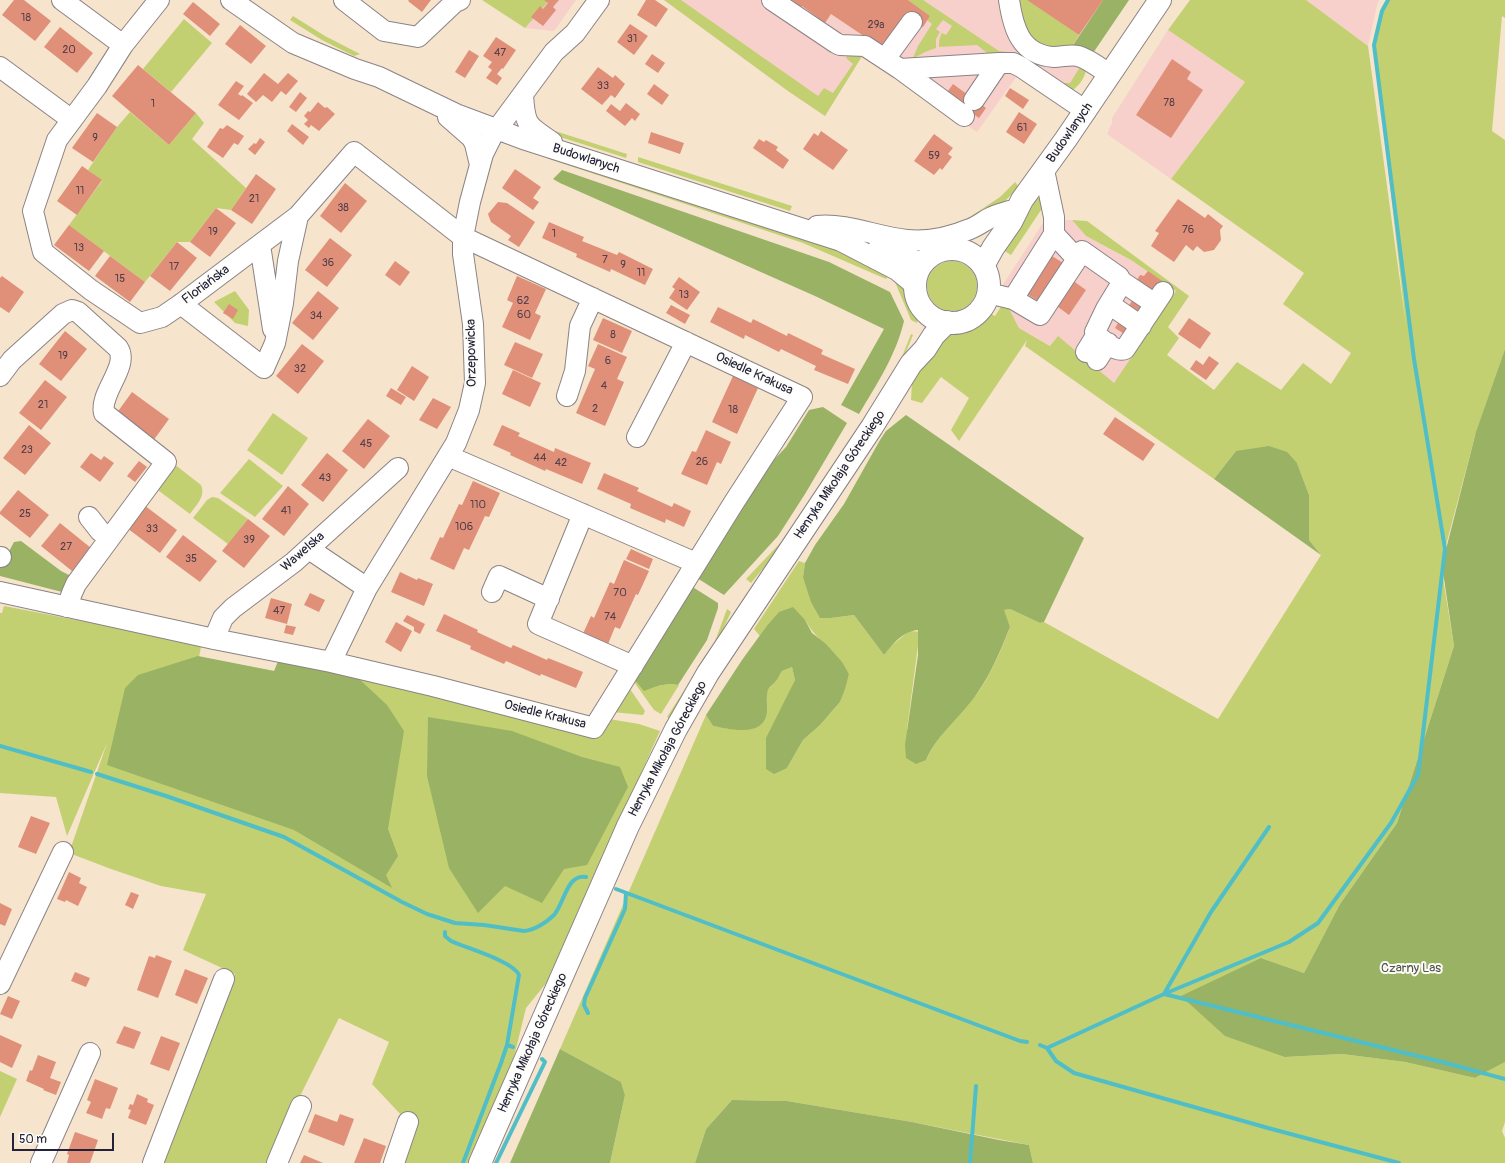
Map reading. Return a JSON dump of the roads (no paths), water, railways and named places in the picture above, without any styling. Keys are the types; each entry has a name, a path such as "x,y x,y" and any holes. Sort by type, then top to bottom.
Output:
{"main road":[{"name":"Budowlanych","path":"983,266 992,248 1011,222 1016,206 1086,111 1160,0"},
{"path":"965,252 1016,206"},
{"path":"952,249 965,252 977,259 983,266 988,280 988,293 982,306 973,316 961,321 947,322 936,318 926,311 919,301 915,284 917,275 923,263 930,256 942,250 952,249"},
{"name":"Henryka Mikołaja Góreckiego","path":"911,364 915,344 926,311"},
{"name":"Henryka Mikołaja Góreckiego","path":"480,1163 628,826 682,718 722,651 881,414 911,364 934,335 947,322"}],"street":[{"path":"62,0 123,45"},
{"name":"Floriańska","path":"159,0 123,45 97,86 57,140 33,211 43,252 91,290 140,323 162,317 298,216 354,152 463,237"},
{"name":"Budowlanych","path":"230,0 293,43 379,77 433,104 497,130 841,241 897,270 915,284"},
{"name":"Budowlanych","path":"251,0 320,43 358,62 379,77"},
{"path":"344,0 384,31 418,36 458,1"},
{"name":"Orzepowicka","path":"367,588 456,443 469,410 475,383 473,324 463,254 463,237 480,165 487,146 554,52 575,33 599,0"},
{"path":"772,0 839,45 863,45 968,108 999,63"},
{"path":"1009,0 1011,17 1017,33 1029,47 1045,56 1080,56 1110,75"},
{"path":"893,64 912,22"},
{"path":"893,64 1013,63 1086,111"},
{"path":"0,67 72,120"},
{"path":"523,95 525,117 529,125 570,154"},
{"name":"Orzepowicka","path":"433,104 465,130 472,138 480,165"},
{"path":"1013,298 1054,234 1054,217 1044,170"},
{"name":"Budowlanych","path":"798,227 829,225 896,239 921,240 944,237 961,232 983,223 991,217 1016,206"},
{"path":"181,304 264,368 275,343 283,304 288,261 298,216"},
{"path":"1054,234 1077,259"},
{"name":"Osiedle Krakusa","path":"331,662 433,686 594,728 733,504 802,397 463,237"},
{"path":"841,241 867,245 923,263"},
{"path":"260,245 275,343"},
{"path":"988,293 1013,298 1040,315 1082,251 1119,277 1112,298 1095,332 1102,339 1121,350 1125,349 1148,314"},
{"path":"567,396 575,371 580,326 593,298"},
{"path":"1112,298 1148,314"},
{"path":"1112,298 1148,314"},
{"path":"0,376 12,360 63,314 72,310 78,312 118,348 121,353 120,363 104,406 104,413 166,462 76,584 67,607"},
{"path":"1091,356 1102,339"},
{"path":"637,437 686,342"},
{"path":"448,456 696,563"},
{"name":"Wawelska","path":"214,639 223,618 233,608 294,562 398,468"},
{"path":"583,514 538,624 632,666"},
{"path":"89,518 110,538"},
{"path":"0,592 214,639 331,662 367,588 309,549"},
{"path":"492,592 499,576 549,599"},
{"path":"0,984 63,852"},
{"path":"153,1163 224,979"},
{"path":"41,1163 90,1053"},
{"path":"277,1163 301,1106"},
{"path":"394,1163 408,1122"}],"waterway":[{"path":"1047,1048 1164,994 1289,942 1318,923 1391,823 1418,775 1445,549 1414,359 1374,45 1382,11 1388,0"},
{"path":"0,746 91,772"},
{"path":"97,774 284,837 402,902 427,914 455,923 484,925 524,931 532,929 544,923 554,915 570,884 574,880 580,877 586,877"},
{"path":"1269,827 1211,912 1164,994 1446,1063 1505,1079"},
{"path":"616,889 1020,1041 1027,1042"},
{"path":"588,1013 584,1005 585,998 625,909 626,893"},
{"path":"445,932 445,936 451,941 499,960 515,970 519,975 507,1045 463,1163"},
{"path":"507,1045 513,1047"},
{"path":"1040,1045 1047,1048 1056,1061 1074,1073 1268,1128 1399,1163"},
{"path":"496,1163 545,1062 542,1059"},
{"path":"970,1163 976,1086"}],"park label":[{"name":"Czarny Las","path":"1411,969"}]}
